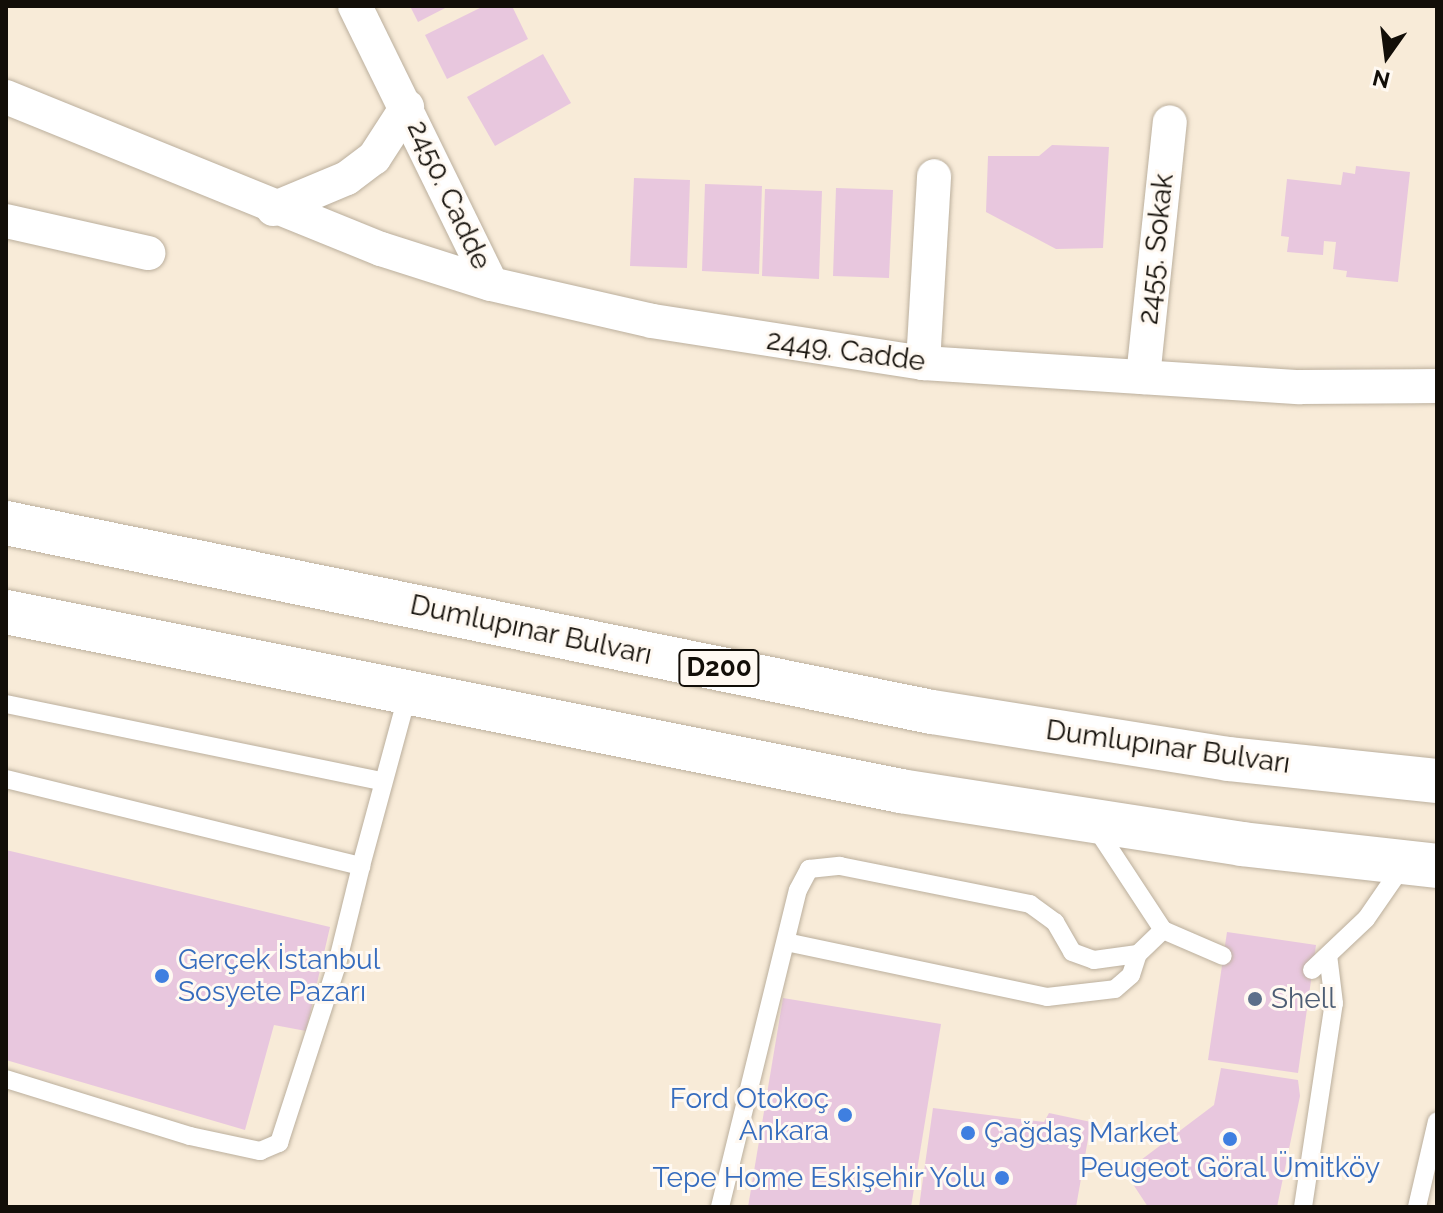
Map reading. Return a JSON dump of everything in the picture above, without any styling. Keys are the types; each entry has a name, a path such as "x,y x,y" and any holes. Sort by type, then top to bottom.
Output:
{"highway":[{"name":"Dumlupınar Bulvarı","path":"6,523 932,712 1228,759 1437,781"},
{"path":"6,612 901,791 1093,823 1421,865"}],"street":[{"name":"2450. Cadde","path":"355,6 491,284"},
{"name":"2449. Cadde","path":"6,97 273,209 491,284 652,321 923,363 1299,387 1437,386"},
{"name":"2450. Cadde","path":"273,209 347,178 374,158 407,107"},
{"name":"2455. Sokak","path":"1143,377 1170,122"},
{"path":"923,363 934,176"},
{"path":"6,221 148,253"}],"lane":[{"path":"6,1079 190,1136 260,1151 279,1143 336,968 380,781 401,729 408,693"},
{"path":"6,704 380,781"},
{"path":"6,779 361,866"},
{"path":"1093,823 1163,930 1223,956"},
{"path":"1312,970 1421,865"},
{"path":"720,1207 798,890 809,869 840,866 1030,904 1055,922 1072,952 1094,960 1138,954"},
{"path":"786,942 1047,997 1115,989 1131,975 1138,954 1163,930"},
{"path":"1303,1207 1334,1003 1328,955"},
{"path":"1417,1207 1437,1121"}],"building":[{"path":"410,6 449,6 418,22"},
{"path":"484,6 512,6 528,39 447,79 425,35"},
{"path":"543,54 571,103 495,146 467,97"},
{"path":"1052,145 1109,147 1103,248 1056,249 986,212 988,156 1039,156"},
{"path":"1356,166 1410,172 1398,282 1346,277 1347,271 1333,269 1336,242 1324,241 1323,255 1287,252 1289,237 1281,236 1287,179 1341,185 1343,172 1355,174"},
{"path":"634,178 690,180 687,268 630,266"},
{"path":"705,184 762,186 759,274 702,271"},
{"path":"836,188 893,190 889,278 833,276"},
{"path":"765,189 822,191 819,279 762,276"},
{"name":"Gerçek İstanbul Sosyete Pazarı","path":"6,850 330,927 306,1031 274,1025 245,1130 6,1060"},
{"path":"1227,932 1316,945 1298,1073 1208,1060"},
{"name":"Ford Otokoç Ankara","path":"783,998 941,1024 911,1207 748,1207"},
{"name":"Peugeot Göral Ümitköy","path":"1221,1068 1298,1080 1300,1096 1277,1207 1148,1207 1125,1172 1214,1105"},
{"name":"Tepe Home Eskişehir Yolu","path":"933,1108 1044,1122 1049,1113 1091,1122 1076,1207 919,1207"}],"place":[{"name":"Gerçek İstanbul Sosyete Pazarı","path":"162,976"},
{"name":"Shell","path":"1255,999"},
{"name":"Ford Otokoç Ankara","path":"845,1115"},
{"name":"Çağdaş Market","path":"968,1133"},
{"name":"Peugeot Göral Ümitköy","path":"1230,1139"},
{"name":"Tepe Home Eskişehir Yolu","path":"1002,1178"}]}
